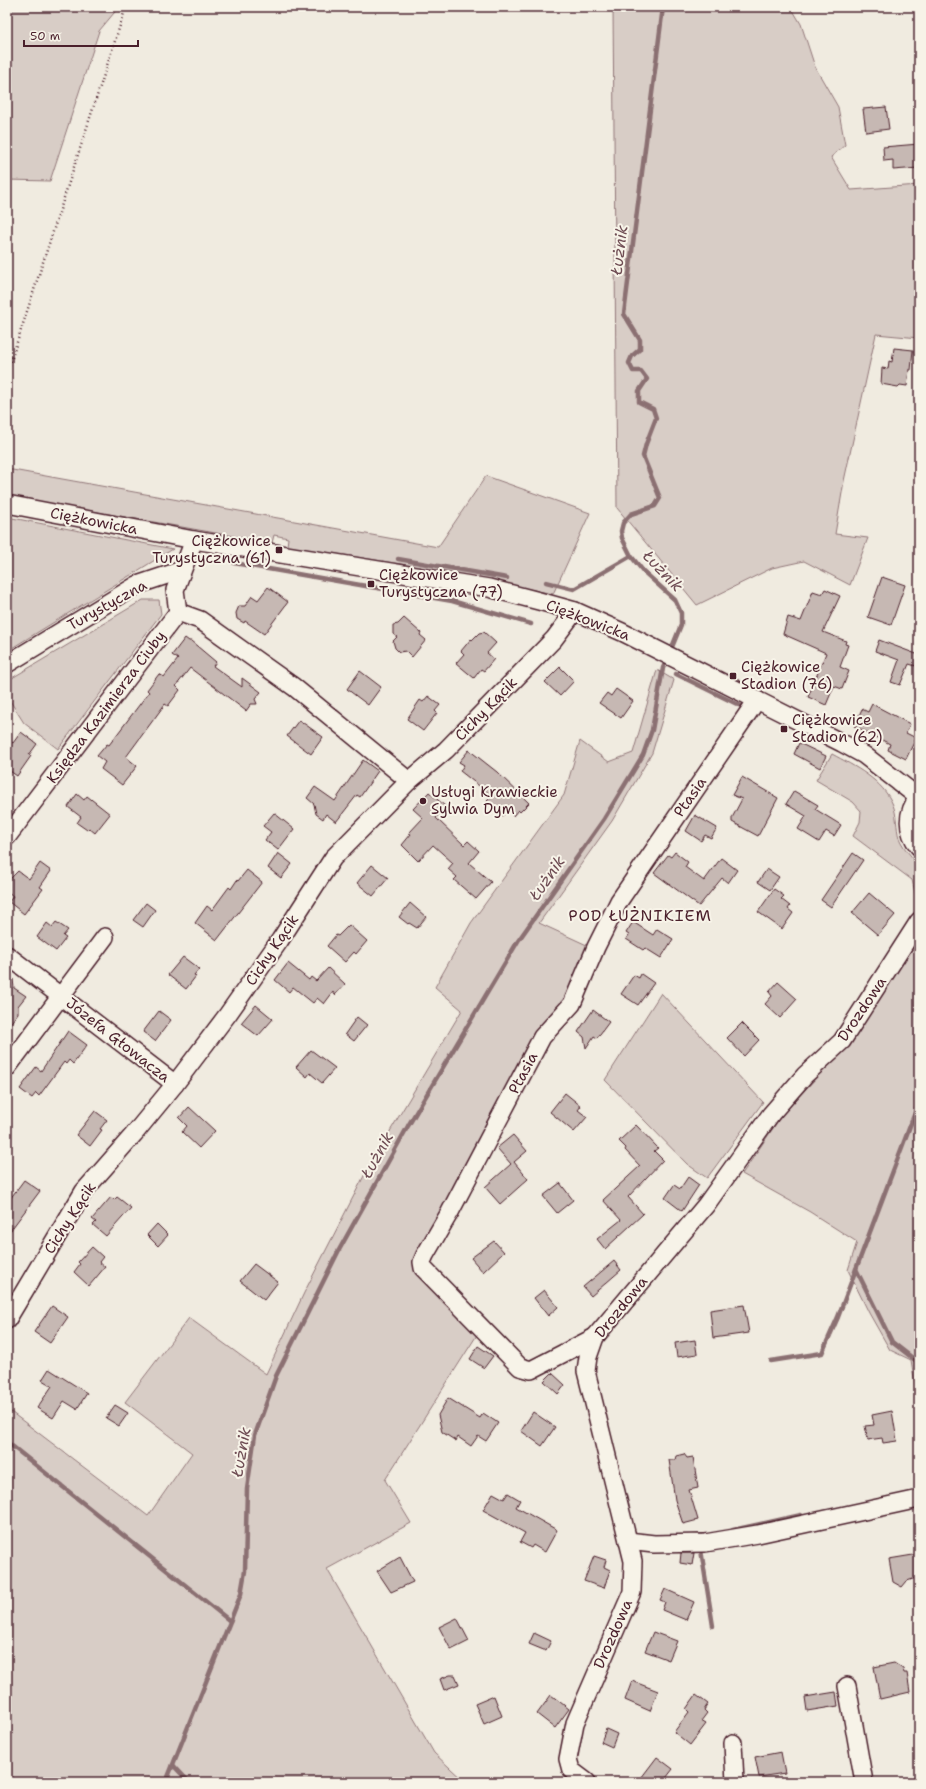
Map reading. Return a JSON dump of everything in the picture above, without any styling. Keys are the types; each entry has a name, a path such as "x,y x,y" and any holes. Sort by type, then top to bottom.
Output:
{"street":[{"name":"Ciężkowicka","path":"7,504 194,540 489,588 575,611 622,632 864,755 919,797"},
{"path":"194,540 175,590 178,612 200,620 294,687 409,781"},
{"name":"Turystyczna","path":"7,664 137,585 182,570"},
{"name":"Cichy Kącik","path":"7,1320 84,1191 175,1084 228,1014 280,940 333,858 409,781 446,750 554,639 575,611"},
{"name":"Księdza Kazimierza Ciuby","path":"7,837 178,612"},
{"name":"Ptasia","path":"595,1337 531,1370 520,1367 423,1268 422,1262 542,1037 572,1004 596,947 619,901 757,700"},
{"path":"919,797 911,810 909,820 910,831 914,841 919,847"},
{"name":"Drozdowa","path":"587,1782 571,1770 568,1759 575,1723 632,1592 632,1561 628,1541 586,1371 588,1357 595,1337 706,1205 771,1114 805,1075 842,1041 919,921"},
{"name":"Józefa Głowacza","path":"7,1068 105,937"},
{"name":"Józefa Głowacza","path":"7,955 175,1084"},
{"path":"628,1541 654,1544 705,1543 773,1531 919,1499"},
{"path":"847,1686 864,1782"},
{"path":"732,1743 735,1782"}],"path":[{"path":"7,373 126,7"}],"shaded area":[{"path":"7,7 119,7 99,31 50,181 7,180"},
{"path":"613,7 791,7 801,24 815,67 838,107 845,145 831,157 851,190 919,185 919,338 876,334 844,481 835,534 868,538 850,585 804,561 772,568 697,605 617,508"},
{"path":"7,469 438,547 486,476 590,513 553,594 432,569 287,546 288,538 274,535 272,543 7,496"},
{"path":"7,517 173,549 7,651"},
{"path":"143,600 159,600 161,614 58,749 24,723 7,696 7,681"},
{"path":"657,670 674,680 652,753 612,821 539,923 589,946 566,1002 416,1259 477,1335 385,1480 411,1523 327,1569 434,1753 465,1782 7,1782 7,1409 148,1516 192,1453 125,1402 189,1318 266,1374 304,1293 367,1170 462,1010 435,987 471,923 564,795 580,741 609,762 633,753"},
{"path":"832,754 875,781 888,796 893,805 899,838 914,861 918,871 916,897 912,880 853,836 860,822 861,811 853,802 816,780"},
{"path":"919,939 919,1408 911,1360 890,1350 869,1313 848,1270 857,1242 810,1212 742,1174 782,1115 853,1038 873,1004"},
{"path":"661,993 763,1102 707,1178 687,1164 605,1080"}],"building":[{"path":"886,107 889,129 866,132 863,109"},
{"path":"919,144 919,168 893,170 893,160 884,161 883,147"},
{"path":"894,348 913,350 911,370 909,370 907,386 900,385 898,387 881,384 882,368 888,369 889,361 892,362"},
{"path":"882,577 905,585 891,625 868,617"},
{"path":"268,587 288,602 264,634 245,621 244,623 237,619 236,613 239,606 245,606 252,596 258,600"},
{"path":"825,589 840,596 823,632 846,641 845,644 848,645 840,667 849,671 842,689 834,686 826,705 808,697 826,653 783,634 788,617 801,621 813,591 822,594"},
{"path":"404,618 421,633 420,635 426,640 412,657 406,651 399,652 395,648 393,641 397,637 393,634 393,625 398,624"},
{"path":"484,632 496,643 487,653 494,659 484,671 481,669 474,678 456,663 464,654 461,651 471,639 472,640 479,633"},
{"path":"185,638 191,641 216,662 213,666 242,687 242,678 261,692 255,699 257,704 251,704 246,711 190,668 176,686 180,690 168,706 165,704 126,757 137,766 122,785 101,769 105,762 97,756 107,744 109,745 149,692 147,690 159,674 164,677 178,659 172,655"},
{"path":"879,640 919,655 919,667 909,664 900,685 891,682 899,660 875,651"},
{"path":"560,667 574,681 560,696 545,682"},
{"path":"360,671 381,687 368,705 347,689"},
{"path":"616,689 633,701 621,718 599,703 607,693 611,696"},
{"path":"428,696 440,705 435,711 437,713 423,731 407,719 420,700 423,702"},
{"path":"872,704 910,724 906,733 916,738 906,759 888,750 890,744 854,726 862,709 868,712"},
{"path":"299,720 323,737 311,754 287,736"},
{"path":"21,732 37,744 29,755 31,756 17,776 7,769 7,739 13,743"},
{"path":"799,743 826,756 820,768 794,754"},
{"path":"469,750 497,772 529,803 520,812 518,810 513,816 508,811 502,816 487,801 492,796 460,771 464,765 459,762"},
{"path":"363,760 378,771 360,797 357,795 336,822 326,814 323,819 316,814 314,804 307,798 315,787 335,801"},
{"path":"742,777 778,798 758,836 732,822 732,818 742,799 732,795"},
{"path":"794,791 818,805 815,809 841,825 834,836 826,831 819,842 798,829 806,816 786,804"},
{"path":"429,792 446,807 436,818 464,845 468,841 479,851 469,863 491,882 476,899 454,880 457,877 448,869 453,863 433,845 418,861 402,845 411,834 409,833 423,818 413,809"},
{"path":"77,794 84,800 87,796 110,814 95,833 89,828 87,830 77,823 81,817 68,807"},
{"path":"274,813 294,829 278,850 265,840 271,832 263,826"},
{"path":"695,815 717,828 711,838 705,835 701,841 686,831"},
{"path":"675,852 688,862 685,867 704,881 721,858 737,870 728,883 722,878 699,906 654,873 668,855 671,857"},
{"path":"278,853 292,864 281,878 268,868"},
{"path":"853,853 863,860 831,907 821,900"},
{"path":"40,863 51,871 40,887 43,889 24,914 9,902 13,896 7,891 7,882 18,871 29,879"},
{"path":"372,865 388,878 373,896 357,883"},
{"path":"767,869 779,877 770,890 758,882"},
{"path":"247,870 262,882 217,940 195,923 207,906 212,910 229,887 231,889 237,880 238,881"},
{"path":"774,889 784,896 781,899 790,906 788,909 793,913 782,929 758,912"},
{"path":"869,893 895,915 878,935 852,913"},
{"path":"146,903 155,910 143,927 133,920"},
{"path":"410,903 426,917 417,928 409,923 408,924 399,917"},
{"path":"56,922 68,930 63,936 66,938 56,951 37,937 47,923 52,927"},
{"path":"633,922 653,935 657,929 673,939 661,958 645,948 643,950 626,939 629,935 626,933"},
{"path":"349,925 367,941 356,954 354,952 345,962 327,946 336,935 338,936"},
{"path":"183,957 199,969 194,975 196,976 186,989 168,975"},
{"path":"288,963 309,980 311,977 316,981 328,968 345,984 335,995 333,992 324,1004 317,998 313,1003 293,987 289,992 275,980"},
{"path":"641,974 654,983 638,1005 621,994 634,975 639,978"},
{"path":"13,979 14,988 26,996 18,1006 18,1013 7,1028 7,980"},
{"path":"778,982 797,999 780,1018 765,1004 772,996 769,992"},
{"path":"256,1005 273,1019 258,1036 241,1023"},
{"path":"593,1010 609,1022 597,1038 594,1036 586,1048 584,1037 578,1032"},
{"path":"159,1011 171,1020 155,1041 143,1032"},
{"path":"357,1017 367,1025 354,1041 345,1034"},
{"path":"742,1023 759,1040 744,1056 727,1038"},
{"path":"68,1031 87,1045 73,1064 69,1060 66,1064 64,1062 39,1096 36,1093 32,1098 20,1089 36,1067 41,1071"},
{"path":"311,1050 335,1068 322,1083 310,1073 307,1077 296,1067"},
{"path":"565,1093 581,1106 578,1110 587,1117 574,1132 550,1112"},
{"path":"189,1107 215,1131 199,1148 182,1132 187,1126 179,1118"},
{"path":"95,1111 107,1120 100,1129 102,1130 90,1146 76,1135"},
{"path":"636,1125 658,1148 654,1151 663,1160 628,1197 643,1214 605,1249 597,1239 621,1220 603,1200 640,1166 619,1141"},
{"path":"513,1135 527,1151 514,1162 528,1179 500,1204 485,1187 511,1164 497,1148"},
{"path":"688,1177 699,1185 682,1211 665,1198 674,1185 680,1189"},
{"path":"24,1180 40,1191 7,1235 7,1203"},
{"path":"560,1183 573,1200 557,1213 543,1196"},
{"path":"111,1197 114,1200 117,1197 131,1208 106,1236 93,1225 96,1222 92,1219"},
{"path":"157,1224 168,1235 158,1246 147,1235"},
{"path":"494,1241 504,1252 483,1272 471,1258"},
{"path":"92,1247 103,1257 99,1262 105,1267 89,1286 74,1272 80,1264 78,1262"},
{"path":"614,1261 621,1270 591,1296 583,1287"},
{"path":"254,1264 278,1282 264,1300 240,1281"},
{"path":"544,1290 558,1307 548,1316 534,1298"},
{"path":"744,1305 749,1333 713,1338 710,1310"},
{"path":"52,1306 68,1317 50,1343 34,1332"},
{"path":"695,1340 697,1354 677,1357 675,1343"},
{"path":"478,1346 493,1356 484,1368 470,1359"},
{"path":"49,1369 87,1393 77,1409 64,1401 53,1418 37,1408 52,1386 42,1380"},
{"path":"552,1373 565,1385 558,1394 544,1381"},
{"path":"448,1398 480,1418 483,1413 498,1423 486,1441 478,1436 471,1446 458,1437 456,1441 442,1432 438,1415"},
{"path":"115,1405 128,1413 119,1426 106,1418"},
{"path":"892,1411 897,1441 883,1443 882,1438 868,1440 865,1426 874,1425 872,1415"},
{"path":"533,1412 555,1427 542,1446 521,1431"},
{"path":"684,1454 687,1458 693,1457 698,1488 689,1490 698,1520 683,1524 675,1500 669,1460 675,1460 676,1456"},
{"path":"493,1493 504,1499 508,1493 520,1500 516,1507 557,1530 545,1552 533,1545 531,1548 520,1542 525,1533 483,1510"},
{"path":"681,1553 694,1553 692,1565 680,1563"},
{"path":"919,1554 919,1577 907,1581 902,1587 893,1582 889,1559"},
{"path":"594,1556 606,1560 604,1567 610,1570 604,1588 584,1581"},
{"path":"400,1557 413,1582 391,1592 377,1571"},
{"path":"665,1589 694,1602 686,1620 662,1610 665,1602 660,1600"},
{"path":"457,1618 469,1641 451,1650 439,1627"},
{"path":"653,1632 677,1641 669,1660 645,1651"},
{"path":"534,1633 551,1641 546,1651 529,1644"},
{"path":"894,1663 903,1669 904,1673 907,1673 910,1692 880,1699 874,1667"},
{"path":"450,1675 455,1675 459,1684 444,1690 440,1679"},
{"path":"632,1681 658,1691 650,1711 625,1700"},
{"path":"836,1692 838,1706 807,1711 805,1697"},
{"path":"551,1695 569,1709 555,1728 537,1714"},
{"path":"696,1695 708,1704 704,1710 707,1713 701,1721 706,1724 690,1745 674,1732 689,1712 686,1709"},
{"path":"494,1696 502,1716 484,1724 475,1704"},
{"path":"606,1729 617,1734 612,1747 601,1742"},
{"path":"781,1752 785,1773 759,1777 755,1757"},
{"path":"657,1757 673,1769 663,1782 638,1782"}],"waterway":[{"name":"Łużnik","path":"663,7 624,314 640,340 640,349 632,356 629,363 633,371 641,371 647,379 639,391 639,402 653,409 656,418 643,456 660,498 655,506 631,514 623,523 621,531 622,538 631,556 643,571 675,600 681,613 681,625 670,652"},
{"path":"546,582 574,589 631,556"},
{"path":"398,559 507,578"},
{"path":"234,563 452,601 531,624"},
{"name":"Łużnik","path":"166,1782 241,1594 245,1571 247,1489 255,1435 276,1376 339,1250 408,1126 518,941 604,819 643,755 652,730 663,668 667,659"},
{"path":"676,674 743,707"},
{"path":"919,1102 856,1269 892,1342 919,1363"},
{"path":"771,1361 822,1353 838,1317 856,1269"},
{"path":"7,1442 230,1621"},
{"path":"733,1530 801,1515"},
{"path":"701,1550 713,1626"},
{"path":"173,1765 189,1782"}],"place":[{"name":"Ciężkowice Turystyczna (61)","path":"279,550"},
{"name":"Ciężkowice Turystyczna (77)","path":"371,584"},
{"name":"Ciężkowice Stadion (76)","path":"733,676"},
{"name":"Ciężkowice Stadion (62)","path":"784,729"},
{"name":"Usługi Krawieckie Sylwia Dym","path":"423,801"}],"district":[{"name":"POD ŁUŻNIKIEM","path":"640,915"}]}
